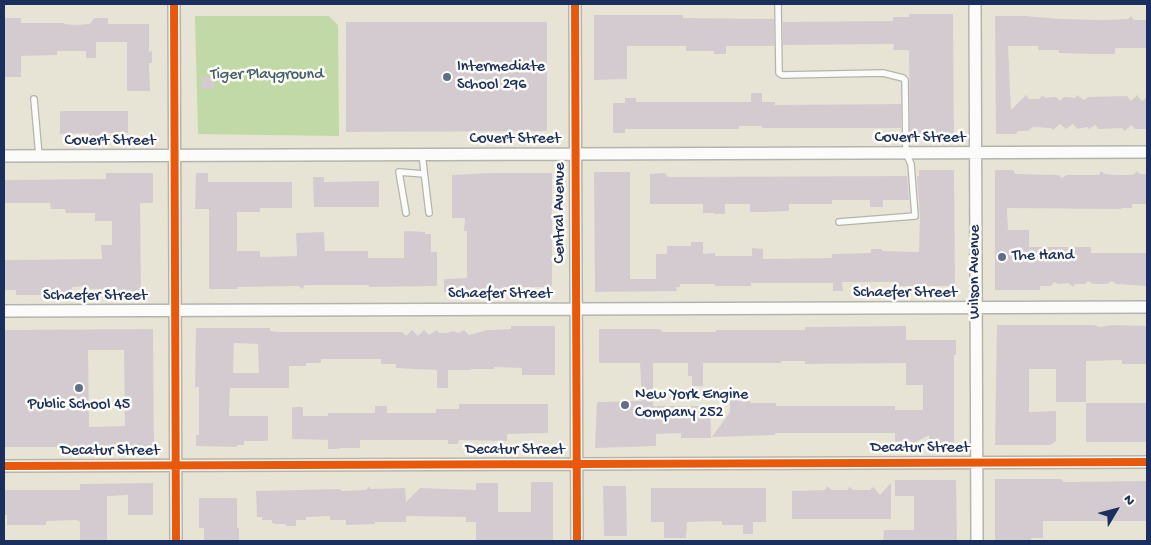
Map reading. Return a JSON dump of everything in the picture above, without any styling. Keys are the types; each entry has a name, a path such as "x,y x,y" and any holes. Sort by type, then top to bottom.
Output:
{"street":[{"path":"174,4 176,541"},
{"name":"Central Avenue","path":"575,4 577,541"},
{"name":"Wilson Avenue","path":"975,4 977,541"},
{"name":"Covert Street","path":"4,156 1147,152"},
{"name":"Schaefer Street","path":"4,311 1147,307"},
{"name":"Decatur Street","path":"4,466 1147,462"}],"lane":[{"path":"778,4 779,73 782,75 883,73 905,80 906,153 911,164 915,216 839,222"},
{"path":"34,99 39,156"},
{"path":"422,154 429,213"},
{"path":"406,213 399,172 424,174"}],"green space":[{"name":"Tiger Playground","path":"195,16 329,16 338,25 339,136 198,134"}],"building":[{"path":"909,14 953,14 954,134 910,134 909,50 893,50 894,44 783,45 783,22 893,21 893,17 909,17"},
{"path":"594,15 683,15 683,18 774,19 774,46 726,46 726,54 714,54 714,51 686,51 686,46 627,46 627,79 594,80"},
{"path":"995,16 1104,20 1128,19 1131,16 1134,20 1147,20 1147,48 1115,48 1115,54 1059,53 1059,50 1038,50 1038,46 1008,46 1011,110 1026,95 1029,99 1039,99 1043,95 1045,98 1056,97 1060,101 1064,97 1075,98 1077,95 1084,100 1088,97 1127,96 1131,101 1137,95 1142,101 1147,97 1147,129 1135,129 1131,125 1125,131 1122,128 1099,129 1095,125 1089,129 1087,127 1077,129 1073,124 1066,129 1060,124 1053,130 1051,128 1033,127 1028,131 1018,131 1016,134 996,134"},
{"path":"4,18 21,18 21,23 64,23 75,25 90,24 94,18 108,18 108,24 149,24 149,52 152,51 152,63 149,63 150,91 127,91 127,42 96,42 96,58 86,58 86,51 57,51 57,55 21,56 21,77 4,77"},
{"name":"Intermediate School 296","path":"346,22 547,22 547,131 346,132"},
{"path":"201,77 214,77 214,89 202,89"},
{"path":"751,93 762,93 762,102 775,102 775,105 901,104 901,128 762,128 762,126 739,126 739,129 625,129 625,133 613,133 613,103 625,103 625,98 636,98 636,102 751,102"},
{"path":"60,111 128,111 128,133 100,133 100,136 89,136 89,133 60,134"},
{"path":"919,170 954,170 955,286 895,286 895,282 842,282 843,291 833,291 833,283 751,283 751,286 680,284 680,287 676,287 677,291 595,292 594,172 630,172 630,279 656,279 656,254 667,254 667,246 691,246 691,242 703,242 703,254 715,253 715,256 752,256 752,248 763,249 763,259 832,258 832,254 871,253 871,249 919,252 920,216 917,176 919,176"},
{"path":"995,170 1013,170 1015,174 1059,175 1062,178 1067,175 1099,175 1101,171 1105,174 1116,175 1133,175 1137,171 1140,174 1147,174 1147,204 1132,204 1132,208 1007,208 1008,230 1029,230 1029,247 1091,247 1091,253 1147,253 1147,286 1116,284 1112,281 1107,284 1093,284 1088,281 1085,284 1075,284 1073,287 1068,283 1059,284 1054,282 1051,286 1040,286 1040,290 995,290"},
{"path":"106,173 153,173 153,203 140,203 141,292 112,292 112,289 90,289 88,286 72,287 72,295 16,295 16,290 5,290 5,260 102,259 101,245 112,245 112,221 95,221 95,213 66,213 65,209 51,209 50,203 4,203 4,180 106,179"},
{"path":"196,173 208,173 208,182 292,182 292,208 260,208 260,212 237,212 237,251 260,251 260,257 297,256 296,233 324,232 325,251 368,251 368,258 404,258 404,231 425,232 425,234 431,234 431,252 437,252 437,286 369,287 369,285 305,285 302,289 299,286 209,289 209,209 195,209"},
{"path":"552,173 552,287 504,287 504,289 488,289 488,291 444,292 444,279 467,278 467,231 464,231 465,218 452,218 452,175"},
{"path":"665,173 668,177 907,176 909,200 883,200 883,207 870,207 870,200 832,200 832,204 789,204 789,211 768,212 750,212 750,204 725,204 725,214 703,213 703,204 650,204 650,174"},
{"path":"313,177 324,177 324,182 379,181 379,207 314,207"},
{"path":"997,325 1147,326 1147,364 1122,364 1122,360 1086,361 1086,402 1056,402 1056,369 1029,369 1029,412 1056,411 1056,441 1050,445 995,445"},
{"path":"511,326 555,326 555,375 522,375 522,368 494,367 494,369 448,370 448,388 437,388 437,370 396,368 396,364 381,364 381,359 321,359 321,363 306,363 306,366 289,366 289,388 230,388 229,416 268,416 268,441 244,441 244,445 237,445 237,447 196,446 196,435 199,435 199,387 195,387 196,328 270,328 270,331 282,332 402,332 406,336 412,330 418,336 424,330 429,335 437,330 439,333 452,331 459,333 464,330 469,335 488,330 511,329","holes":["234,343 258,344 259,373 233,373"]},
{"path":"906,326 906,340 956,340 956,355 954,355 954,444 929,444 929,435 914,443 910,441 903,443 895,441 895,433 775,433 775,435 712,437 730,412 730,399 748,399 751,403 776,403 776,406 895,406 895,410 923,410 923,385 906,385 906,363 805,364 805,361 781,361 781,363 703,363 703,386 692,386 692,376 688,376 688,363 653,363 653,406 710,406 711,438 681,438 681,433 656,434 656,446 595,448 597,402 642,401 640,363 599,363 599,329 660,329 663,332 716,332 716,330 805,330 805,327"},
{"name":"Public School 45","path":"153,329 154,447 4,447 4,330","holes":["88,350 124,350 125,426 89,427"]},
{"path":"1086,403 1147,403 1147,442 1086,442"},
{"path":"459,404 548,404 548,433 507,434 507,441 459,440 458,444 448,444 448,440 360,440 360,448 340,449 328,449 328,440 292,439 292,407 303,407 303,416 328,416 328,413 375,413 375,406 387,406 387,413 436,413 436,409 459,409"},
{"path":"995,479 1061,479 1063,482 1147,481 1147,521 1043,521 1043,538 1031,538 1032,541 995,541"},
{"path":"895,480 956,480 957,541 883,541 884,530 914,530 914,496 895,496"},
{"path":"531,482 553,482 553,541 476,541 476,522 466,522 466,517 406,516 406,522 375,522 375,524 346,525 346,520 330,520 330,516 306,517 306,520 296,520 296,526 286,526 286,524 276,524 272,523 272,520 262,520 262,517 257,517 256,491 340,489 342,491 365,490 369,487 371,489 405,488 406,502 420,488 476,490 476,483 498,483 498,512 531,512"},
{"path":"153,483 153,515 128,515 128,495 107,496 107,541 80,541 80,522 76,520 46,521 46,525 7,525 7,515 4,515 4,490 80,490 80,484"},
{"path":"891,483 891,519 792,519 792,491 825,490 827,486 832,490 847,490 850,487 853,490 870,490 873,487 880,495"},
{"path":"603,486 626,486 627,536 604,536"},
{"path":"651,488 766,488 766,522 753,522 753,534 743,534 743,525 722,525 722,521 687,522 686,538 664,538 664,522 651,522"},
{"path":"199,498 237,498 239,541 204,541 204,528 199,528"}],"cycle path":[{"path":"174,4 176,541"},
{"path":"575,4 577,541"},
{"path":"4,466 1147,462"}],"place":[{"name":"Intermediate School 296","path":"447,77"},
{"name":"The Hand","path":"1002,257"},
{"name":"Public School 45","path":"79,388"},
{"name":"New York Engine Company 252","path":"625,405"}]}
